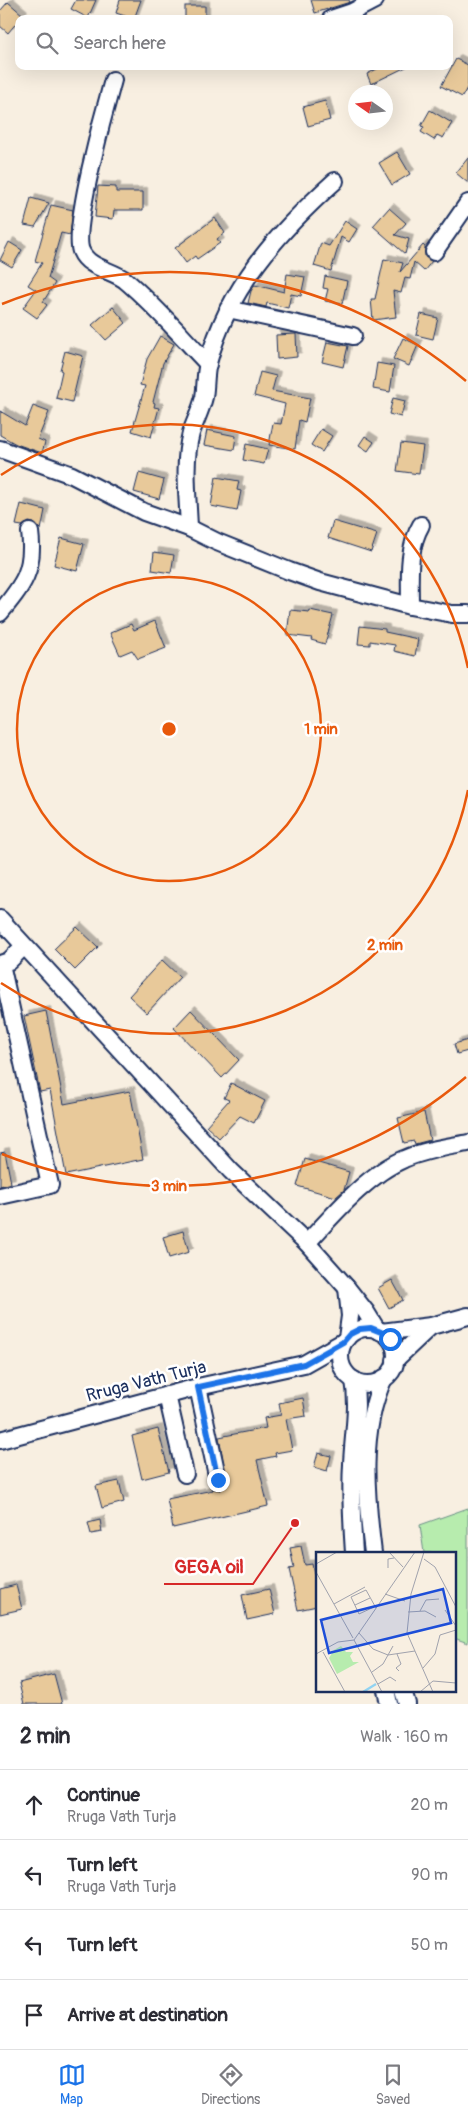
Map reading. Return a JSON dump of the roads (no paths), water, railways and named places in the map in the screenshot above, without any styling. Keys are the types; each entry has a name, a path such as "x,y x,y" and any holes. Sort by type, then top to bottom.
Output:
{"street":[{"path":"343,15 375,0"},
{"path":"113,80 97,138 78,234 81,252 92,263 123,278 208,364"},
{"path":"189,528 188,455 191,433 200,414 208,364 228,309 241,285 268,249 297,215 335,182"},
{"path":"434,252 468,203"},
{"path":"228,309 353,336"},
{"path":"0,449 72,475 144,512 189,528 217,542 320,582 410,606 452,614 468,614"},
{"path":"410,606 411,554 415,536 421,526"},
{"path":"0,613 19,589 30,568 32,552 30,532"},
{"path":"0,919 231,1171 307,1243 347,1288 379,1331 392,1344 395,1360"},
{"path":"0,1196 50,1185 1,964 9,961 24,946"},
{"path":"307,1243 370,1180 393,1164 424,1151 468,1143"},
{"path":"347,1288 350,1316 345,1340 340,1352 340,1363 350,1377 356,1409 351,1487 354,1552"},
{"name":"Rruga Vath Turja","path":"304,1364 360,1329 379,1331 431,1326 468,1316"},
{"name":"Rruga Vath Turja","path":"0,1440 198,1387 304,1364 322,1365 364,1384 375,1383 392,1370 395,1360 431,1326"},
{"path":"373,1552 368,1509 368,1458 371,1419 375,1398 384,1378"},
{"path":"198,1387 218,1480"},
{"path":"168,1395 185,1474"}],"place":[{"name":"GEGA oil","path":"295,1523"}]}
